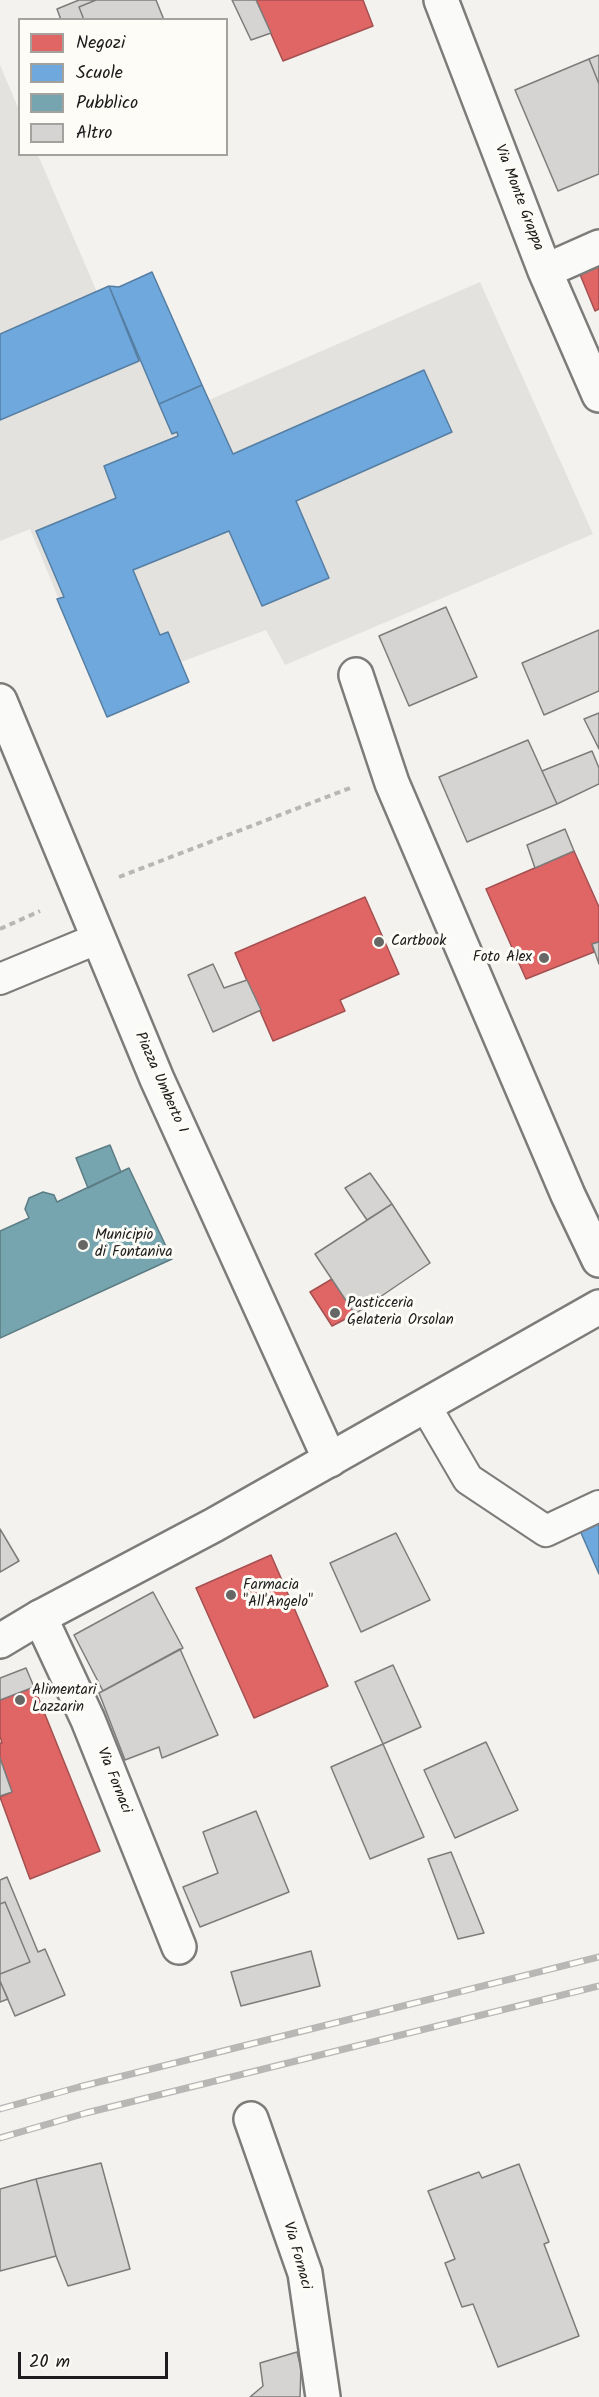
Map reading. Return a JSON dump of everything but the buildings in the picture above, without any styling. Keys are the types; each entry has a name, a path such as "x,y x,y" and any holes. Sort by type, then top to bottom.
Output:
{"street":[{"name":"Via Monte Grappa","path":"441,0 545,271 599,395"},
{"path":"545,271 599,247"},
{"path":"356,675 392,783 568,1195 599,1260"},
{"name":"Piazza Umberto I","path":"0,701 157,1079 330,1460"},
{"path":"0,1641 426,1407 599,1307"},
{"name":"Via Fornaci","path":"40,1617 88,1720 179,1947"},
{"name":"Via Fornaci","path":"250,2119 305,2273 322,2397"}],"lane":[{"path":"0,979 99,938"},
{"path":"426,1407 468,1479 546,1532 599,1506"}],"path":[{"path":"0,929 80,892 367,782 392,783"}],"shaded area":[{"path":"0,65 18,108 18,156 38,156 97,292 109,286 119,287 152,272 209,400 480,282 593,534 285,665 266,630 181,662 189,682 107,717 30,529 0,541"}],"railway":[{"path":"0,2109 79,2087 599,1957"},
{"path":"0,2138 86,2113 599,1986"}],"place":[{"name":"Cartbook","path":"379,942"},
{"name":"Foto Alex","path":"544,958"},
{"name":"Municipio di Fontaniva","path":"83,1245"},
{"name":"Pasticceria Gelateria Orsolan","path":"335,1313"},
{"name":"Farmacia \"All'Angelo\"","path":"231,1595"},
{"name":"Alimentari Lazzarin","path":"20,1700"}]}
